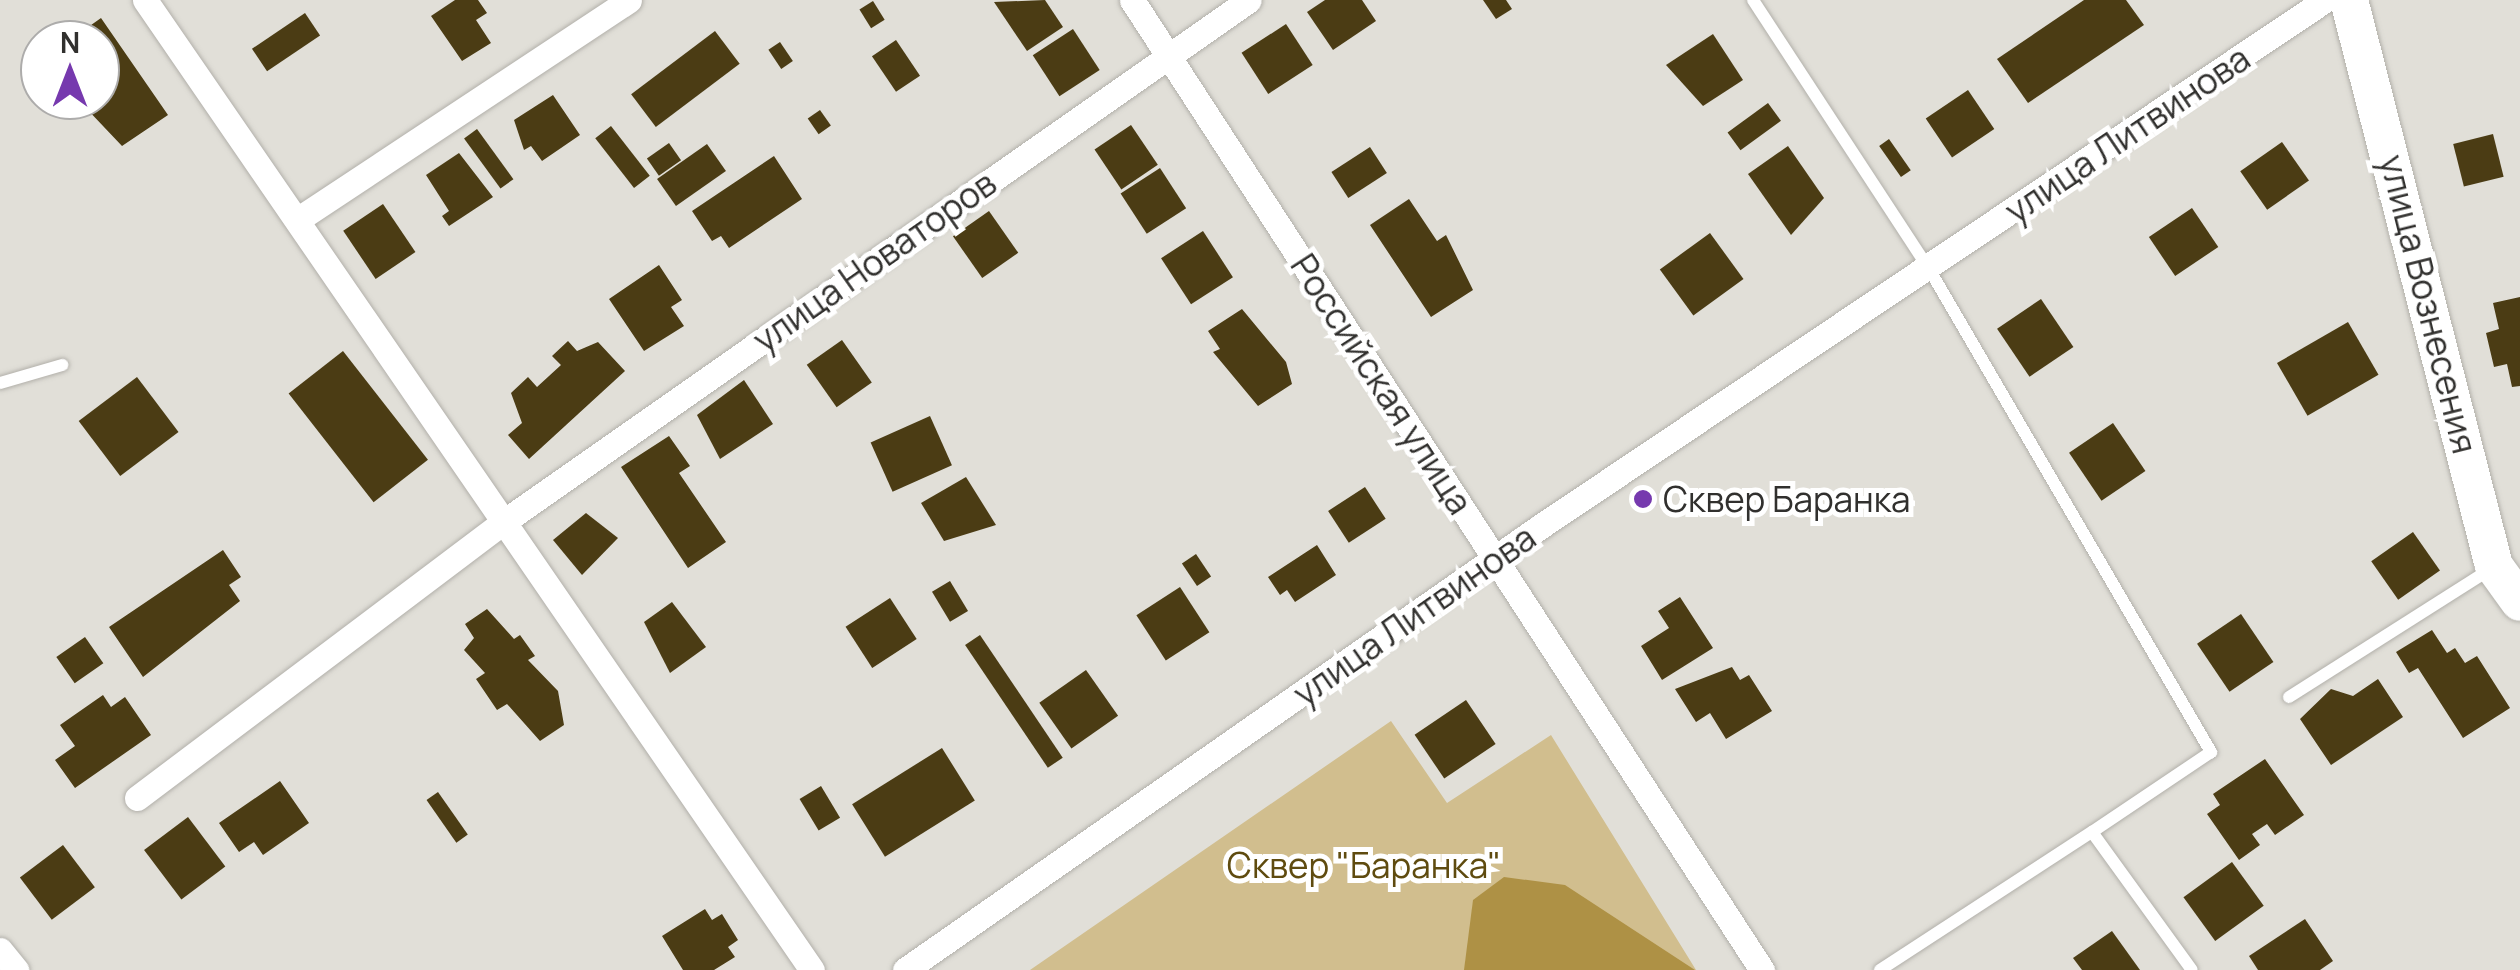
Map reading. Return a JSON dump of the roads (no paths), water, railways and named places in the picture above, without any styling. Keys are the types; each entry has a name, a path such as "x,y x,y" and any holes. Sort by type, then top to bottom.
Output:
{"street":[{"path":"145,0 500,524 812,970"},
{"path":"297,220 630,0"},
{"name":"Российская улица","path":"1132,0 1762,970"},
{"name":"улица Новаторов","path":"137,798 500,524 1249,0"},
{"name":"улица Литвинова","path":"905,970 1495,558 2325,0"},
{"name":"улица Вознесения","path":"2350,0 2494,566 2520,602"},
{"path":"0,950 16,970"}],"lane":[{"path":"1753,0 1928,267 2211,752 1880,970"},
{"path":"0,384 62,364"},
{"path":"2289,697 2494,566"},
{"path":"2092,832 2192,970"}],"place":[{"name":"Сквер Баранка","path":"1643,499"}],"park label":[{"name":"Сквер \"Баранка\"","path":"1364,865"}]}
